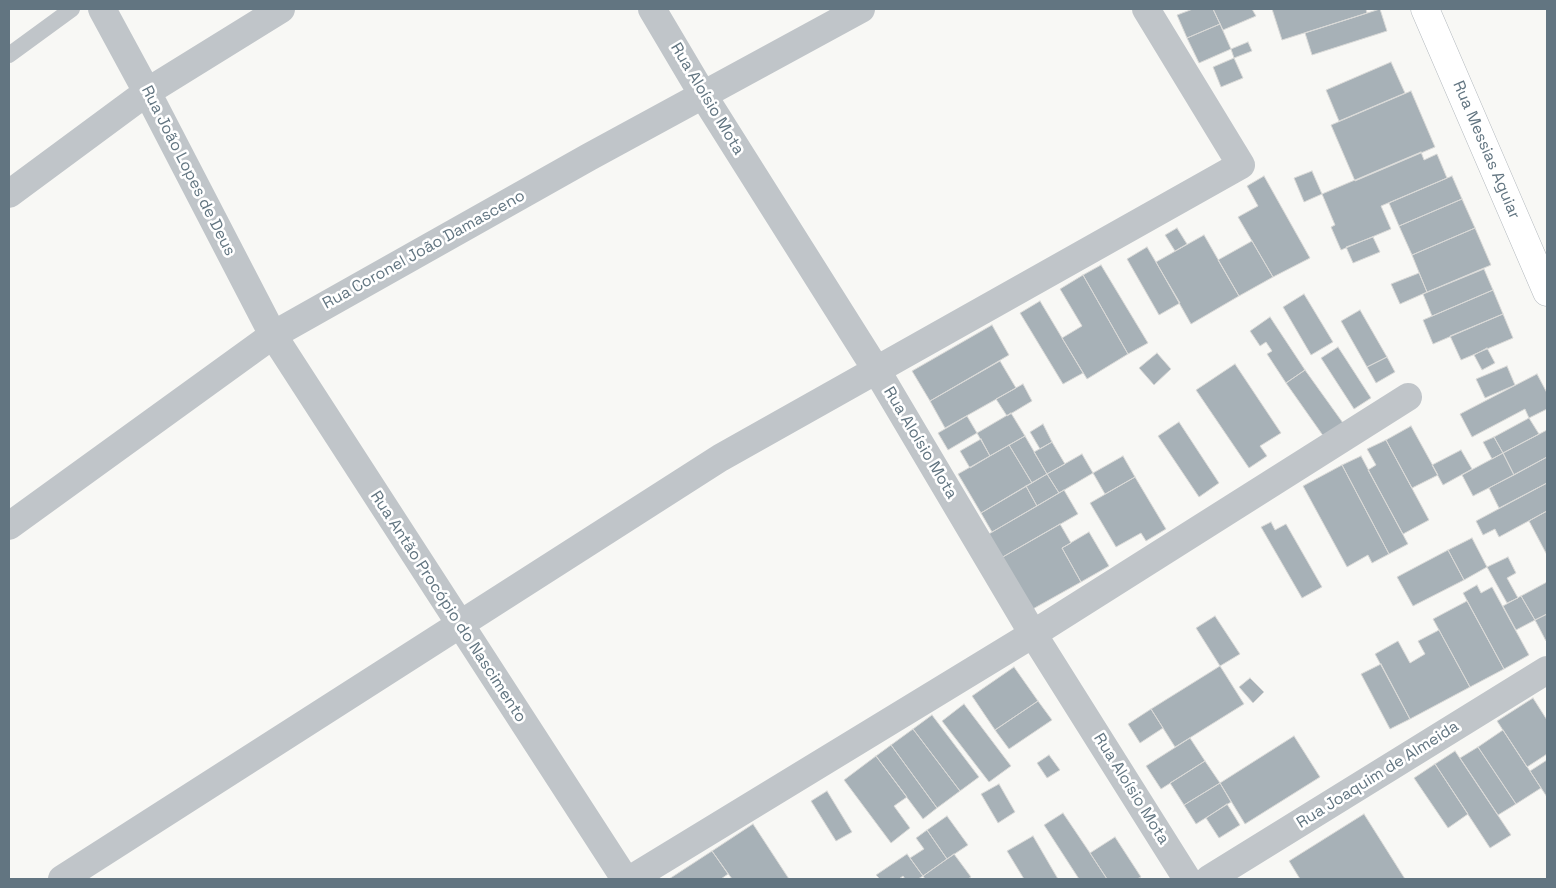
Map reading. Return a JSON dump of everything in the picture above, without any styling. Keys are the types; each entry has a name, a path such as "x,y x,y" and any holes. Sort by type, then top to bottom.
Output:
{"street":[{"name":"Rua João Lopes de Deus","path":"102,9 148,92 273,335"},
{"path":"9,194 148,92 281,9"},
{"name":"Rua Aloísio Mota","path":"652,9 703,95 877,371 1033,634 1187,879"},
{"name":"Rua Coronel João Damasceno","path":"9,526 273,335 861,9"},
{"path":"62,879 720,458 1241,165 1146,9"},
{"name":"Rua Messias Aguiar","path":"1425,9 1547,292"},
{"name":"Rua Antão Procópio do Nascimento","path":"273,335 625,879"},
{"path":"631,879 1033,634 1408,397"},
{"name":"Rua Joaquim de Almeida","path":"1209,879 1547,670"}],"lane":[{"path":"9,55 72,9"}],"building":[{"path":"1193,9 1213,9 1220,24 1187,38 1177,15"},
{"path":"1213,9 1252,9 1256,16 1223,30"},
{"path":"1272,9 1366,9 1367,13 1282,40"},
{"path":"1380,9 1387,31 1312,55 1305,33"},
{"path":"1220,24 1231,49 1199,63 1187,38"},
{"path":"1248,42 1252,51 1234,58 1231,49"},
{"path":"1234,58 1243,78 1221,87 1213,67"},
{"path":"1391,62 1405,93 1339,121 1326,90"},
{"path":"1411,91 1435,147 1355,181 1331,125"},
{"path":"1421,152 1424,160 1437,154 1447,178 1381,206 1391,229 1341,250 1331,227 1335,225 1322,194"},
{"path":"1312,171 1322,194 1304,202 1294,178"},
{"path":"1264,176 1310,258 1273,277 1238,217 1258,206 1247,186"},
{"path":"1452,176 1462,199 1399,226 1389,203"},
{"path":"1462,199 1475,228 1412,255 1399,226"},
{"path":"1177,228 1187,244 1175,251 1165,235"},
{"path":"1475,228 1491,265 1427,292 1412,255"},
{"path":"1204,235 1239,296 1191,324 1156,262"},
{"path":"1373,237 1380,252 1353,263 1346,247"},
{"path":"1252,241 1273,277 1239,296 1218,260"},
{"path":"1147,247 1180,303 1159,315 1127,259"},
{"path":"1101,265 1148,343 1128,354 1083,275"},
{"path":"1484,269 1493,290 1432,316 1423,294"},
{"path":"1419,273 1427,292 1400,304 1391,284"},
{"path":"1083,275 1128,354 1087,379 1062,338 1082,326 1060,289"},
{"path":"1493,290 1503,314 1433,344 1423,320"},
{"path":"1304,294 1333,342 1311,355 1283,307"},
{"path":"1040,301 1083,373 1063,384 1020,313"},
{"path":"1360,310 1387,357 1367,367 1341,321"},
{"path":"1503,314 1513,338 1461,360 1450,336"},
{"path":"1270,317 1305,370 1286,383 1267,354 1272,351 1266,342 1260,346 1250,331"},
{"path":"992,325 1009,355 930,401 912,371"},
{"path":"1338,347 1371,398 1354,409 1321,358"},
{"path":"1487,348 1495,363 1482,370 1474,355"},
{"path":"1157,353 1171,369 1154,385 1139,368"},
{"path":"1387,357 1395,372 1376,383 1367,367"},
{"path":"1000,361 1016,388 945,428 930,401"},
{"path":"1235,364 1281,433 1260,446 1267,456 1249,468 1196,390"},
{"path":"1507,366 1515,385 1485,398 1476,379"},
{"path":"1305,370 1343,423 1324,437 1286,383"},
{"path":"1537,374 1547,393 1547,409 1529,418 1525,409 1472,437 1460,414"},
{"path":"1023,384 1032,401 1007,416 996,399"},
{"path":"1011,413 1025,436 990,456 977,433"},
{"path":"967,416 977,433 948,450 938,433"},
{"path":"1529,418 1539,434 1503,453 1494,437"},
{"path":"1179,422 1219,483 1199,497 1158,436"},
{"path":"1043,424 1052,442 1040,449 1030,432"},
{"path":"1411,426 1438,475 1412,488 1386,440"},
{"path":"1547,430 1547,457 1514,475 1503,453"},
{"path":"1025,436 1047,474 1032,483 1009,445"},
{"path":"1494,437 1503,453 1492,459 1483,442"},
{"path":"981,439 990,456 970,468 960,451"},
{"path":"1386,440 1429,520 1403,534 1368,470 1376,465 1367,449"},
{"path":"1052,442 1065,464 1047,474 1034,452"},
{"path":"1009,445 1032,483 981,513 958,474"},
{"path":"1461,450 1472,469 1443,485 1432,465"},
{"path":"1503,453 1514,475 1473,496 1462,475"},
{"path":"1082,454 1093,473 1059,493 1047,474"},
{"path":"1123,456 1135,477 1105,494 1093,473"},
{"path":"1361,456 1408,544 1389,554 1342,465"},
{"path":"1547,457 1547,483 1499,508 1489,488"},
{"path":"1342,465 1389,554 1372,563 1368,555 1347,567 1303,486"},
{"path":"1047,474 1059,493 1037,506 1026,486"},
{"path":"1135,477 1166,529 1146,541 1141,533 1116,547 1090,503"},
{"path":"1547,483 1547,511 1499,537 1495,529 1483,535 1476,521"},
{"path":"1026,486 1037,506 992,532 981,513"},
{"path":"1064,490 1078,514 1001,558 987,535"},
{"path":"1547,511 1547,555 1529,521"},
{"path":"1271,522 1275,530 1286,524 1322,587 1302,598 1261,527"},
{"path":"1060,524 1071,543 1062,548 1081,582 1031,610 1001,558"},
{"path":"1089,532 1109,566 1081,582 1062,548"},
{"path":"1472,538 1487,567 1464,580 1448,550"},
{"path":"1448,550 1464,580 1413,606 1397,577"},
{"path":"1508,557 1516,573 1507,578 1518,598 1507,603 1487,567"},
{"path":"1547,582 1547,614 1535,620 1521,596"},
{"path":"1477,585 1481,593 1492,587 1529,655 1504,669 1463,593"},
{"path":"1521,596 1535,620 1516,630 1503,606"},
{"path":"1467,601 1504,669 1470,687 1433,619"},
{"path":"1547,614 1547,640 1546,641 1535,620"},
{"path":"1215,616 1240,654 1220,666 1196,628"},
{"path":"1439,630 1470,687 1410,719 1375,654 1398,641 1410,663 1425,654 1418,641"},
{"path":"1381,664 1410,719 1390,729 1361,674"},
{"path":"1220,666 1244,704 1175,747 1151,709"},
{"path":"1014,667 1038,701 995,730 972,696"},
{"path":"1250,678 1264,692 1253,703 1239,687"},
{"path":"1533,698 1547,720 1547,754 1527,767 1497,721"},
{"path":"1038,701 1052,720 1009,749 995,730"},
{"path":"964,704 1011,766 989,782 942,721"},
{"path":"1151,709 1163,728 1140,743 1128,724"},
{"path":"932,715 979,777 960,791 913,729"},
{"path":"913,729 960,791 937,808 891,745"},
{"path":"1503,730 1541,788 1516,804 1478,747"},
{"path":"1294,736 1320,777 1245,824 1220,783"},
{"path":"1190,738 1205,761 1161,789 1146,766"},
{"path":"891,745 937,808 923,819 876,756"},
{"path":"1478,747 1516,804 1498,815 1460,758"},
{"path":"1455,751 1511,835 1490,848 1435,764"},
{"path":"1049,755 1060,770 1047,778 1037,763"},
{"path":"876,756 907,797 894,806 910,828 891,843 844,780"},
{"path":"1547,760 1547,797 1530,771"},
{"path":"1205,761 1220,783 1184,805 1170,783"},
{"path":"1435,764 1468,814 1448,828 1414,778"},
{"path":"1220,783 1231,802 1196,824 1184,805"},
{"path":"999,784 1015,812 998,823 981,794"},
{"path":"827,791 852,832 836,841 811,801"},
{"path":"1227,804 1240,825 1219,838 1206,818"},
{"path":"1063,813 1107,879 1079,879 1044,825"},
{"path":"1364,814 1405,879 1300,879 1289,861"},
{"path":"947,816 968,845 947,859 927,830"},
{"path":"753,824 789,879 732,879 712,851"},
{"path":"927,830 947,859 923,876 910,858 924,849 916,838"},
{"path":"1033,836 1058,879 1024,879 1007,851"},
{"path":"1115,837 1141,877 1137,879 1107,879 1090,853"},
{"path":"712,851 728,874 721,879 669,879"},
{"path":"907,854 923,876 918,879 905,879 903,876 899,879 880,879 876,875"},
{"path":"954,854 971,877 968,879 925,879 923,876"}]}
